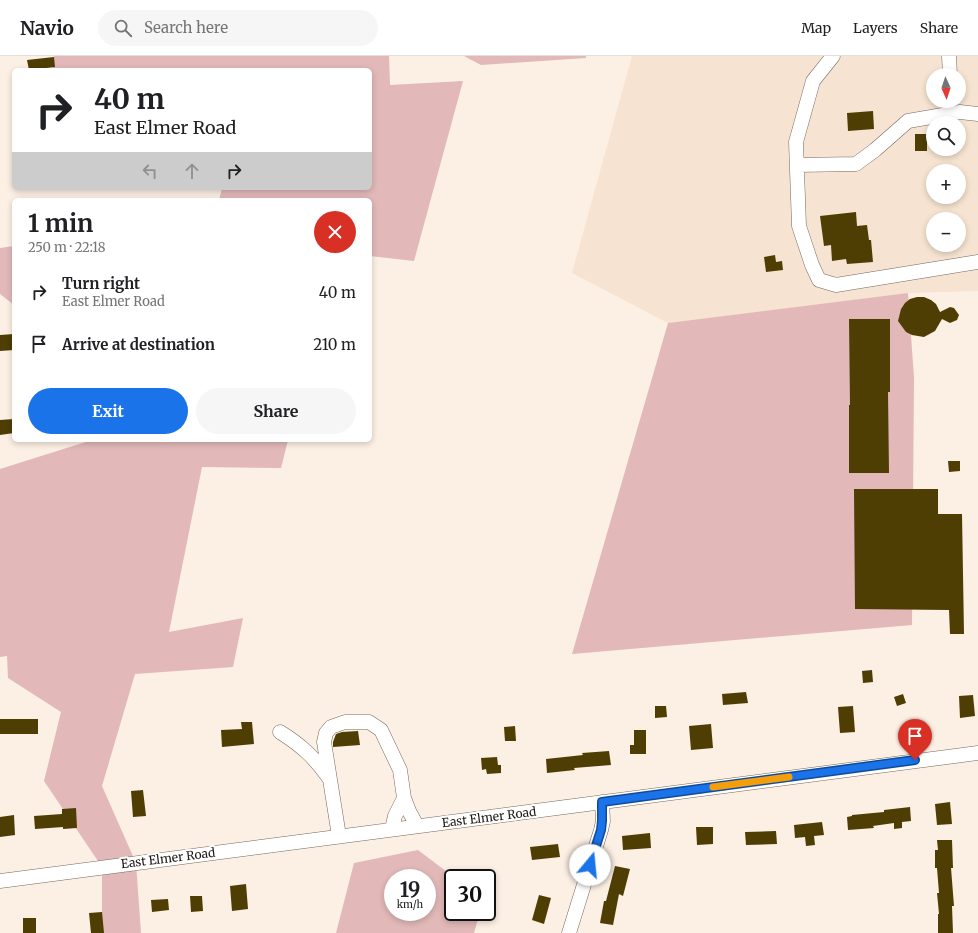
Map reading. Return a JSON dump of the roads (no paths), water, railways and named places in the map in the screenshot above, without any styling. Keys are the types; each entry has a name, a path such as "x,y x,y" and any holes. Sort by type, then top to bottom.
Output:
{"street":[{"path":"833,56 813,81 796,142 799,226 812,265 819,280 836,285 978,262"},
{"path":"949,56 950,68"},
{"path":"797,165 856,164 875,150 908,121 949,108"},
{"path":"954,108 960,112 978,114"},
{"path":"339,836 324,742 326,733 331,727 345,722 369,722 381,730 400,770 404,798 417,826"},
{"path":"280,732 298,743 314,758 330,780"},
{"name":"East Elmer Road","path":"0,881 978,752"},
{"path":"392,829 404,798"},
{"path":"569,933 601,830 602,802"}]}
